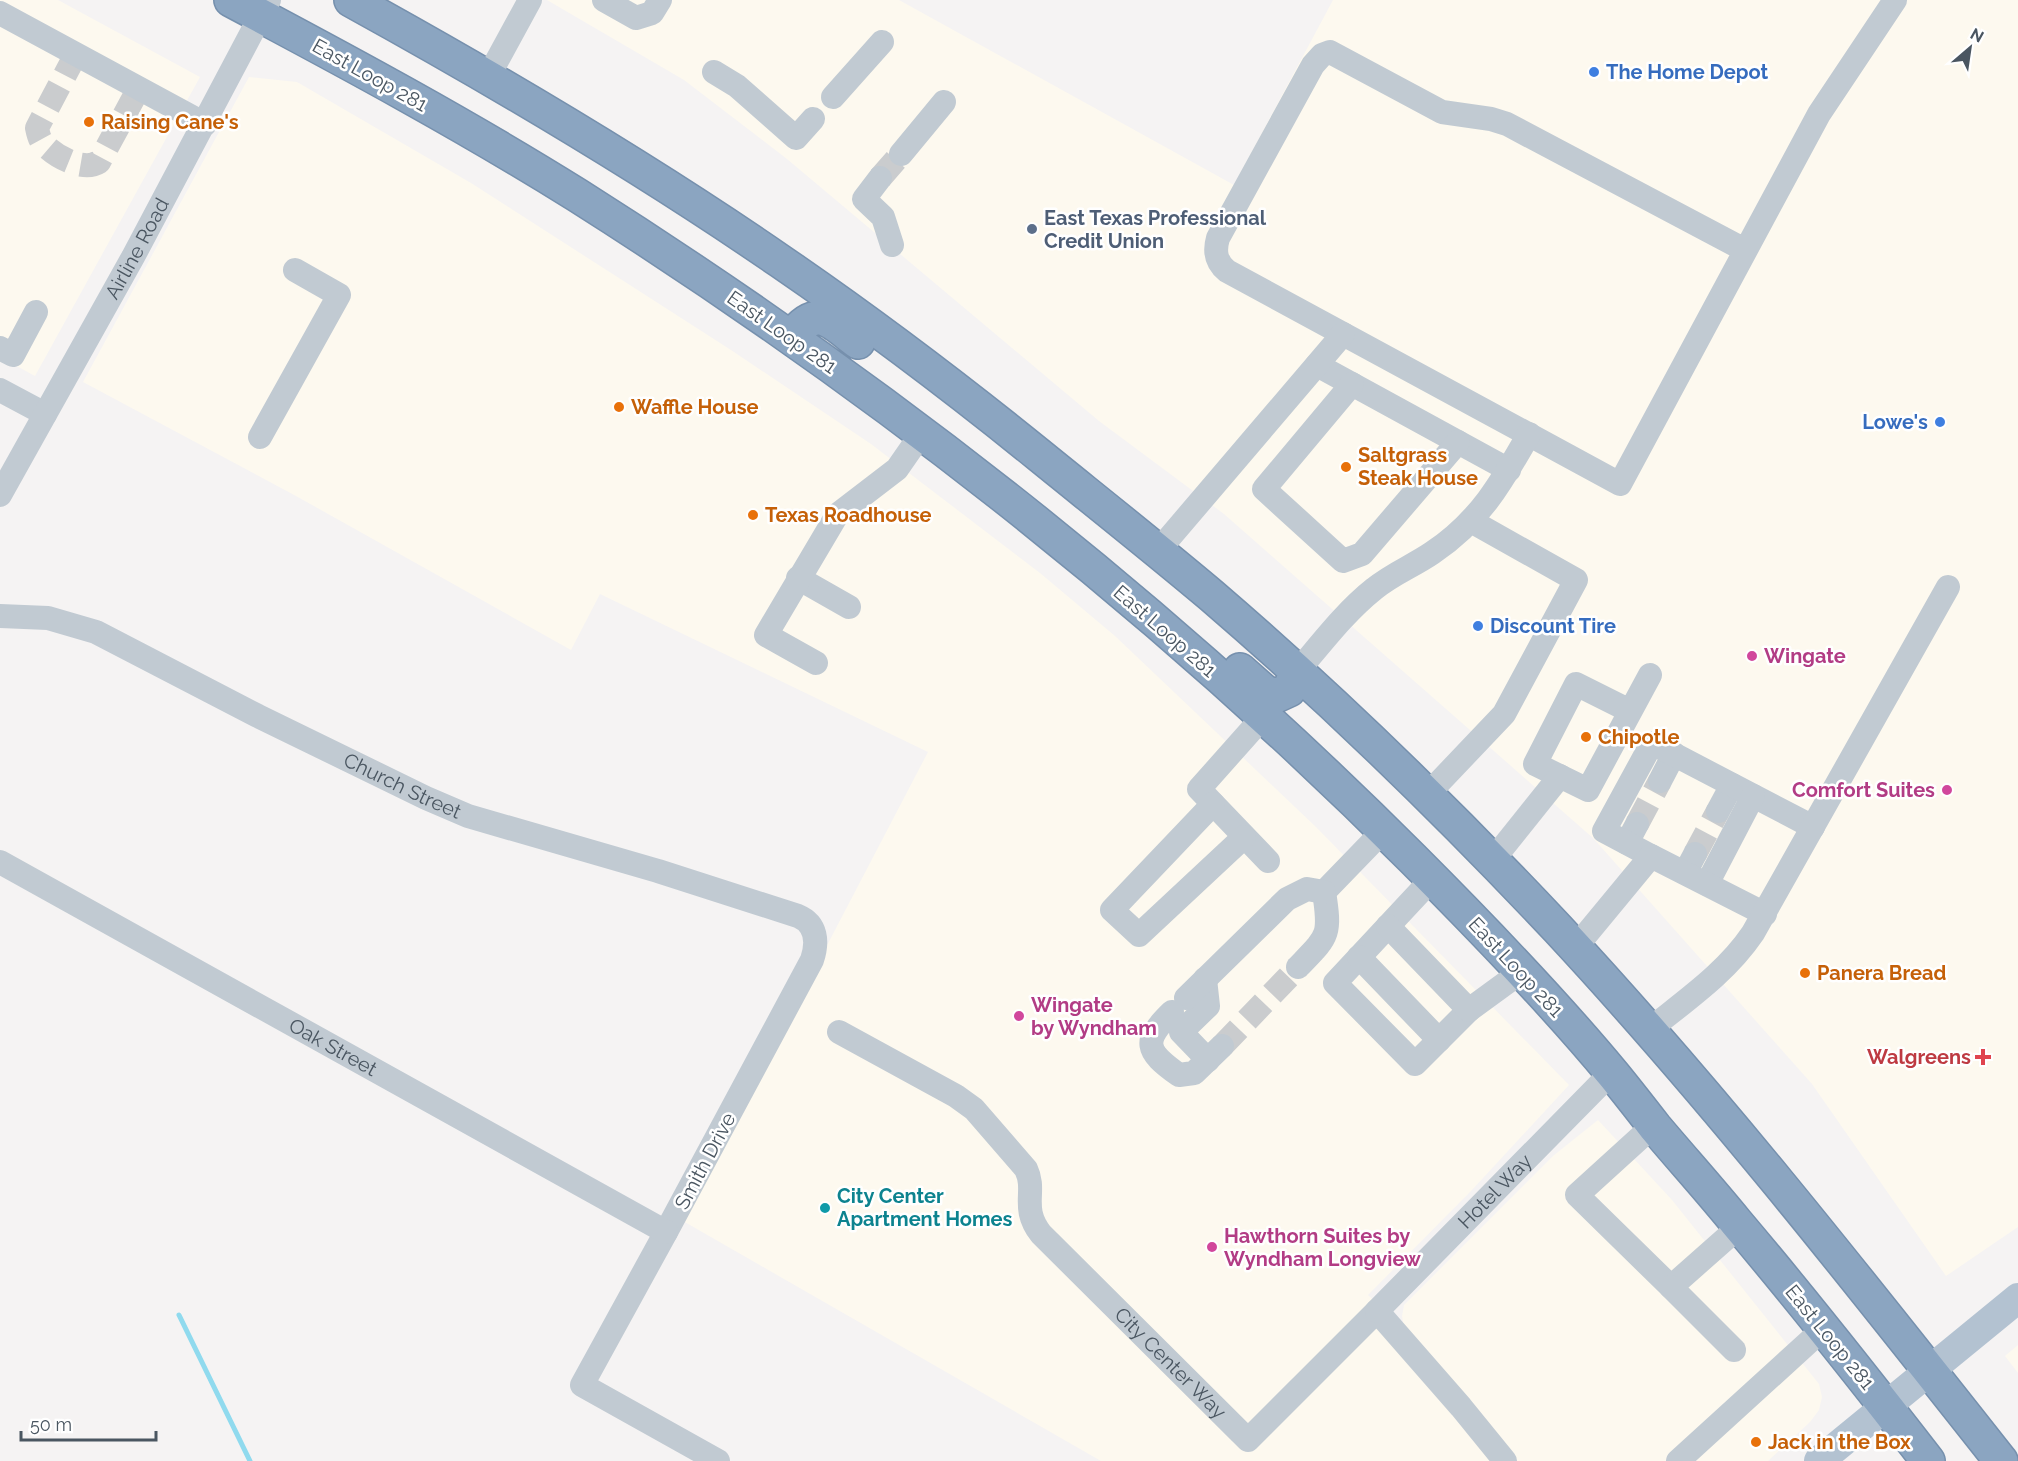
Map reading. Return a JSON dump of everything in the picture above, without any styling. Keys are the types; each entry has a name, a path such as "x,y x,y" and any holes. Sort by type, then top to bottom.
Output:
{"highway":[{"name":"East Loop 281","path":"231,0 266,8 412,98 569,190 684,264 922,433 1117,588 1263,717 1384,830 1521,972 1611,1072 1740,1226 1928,1461"},
{"path":"351,0 488,76 576,129 780,261 890,339 1003,424 1158,551 1296,672 1427,795 1575,948 1649,1030 1734,1130 2001,1461"},
{"path":"791,338 804,322 823,318 832,322 899,372 1003,424"},
{"path":"1117,588 1230,661 1268,694 1276,696 1286,693 1292,685 1296,672"}],"main road":[{"path":"1819,1461 2018,1298"}],"street":[{"path":"488,76 530,0"},
{"path":"604,0 636,18 652,13 660,0"},
{"path":"1745,250 1507,124 1491,119 1442,112 1330,52 1313,65 1218,238 1215,250 1218,261 1227,271 1620,484 1819,114 1895,0"},
{"name":"Airline Road","path":"0,495 205,124 266,8"},
{"path":"0,13 205,124"},
{"path":"832,97 882,42"},
{"path":"714,72 737,86 796,138 813,119"},
{"path":"901,154 944,102"},
{"path":"880,178 864,199 883,217 892,245"},
{"path":"260,437 339,295 295,270"},
{"path":"0,348 13,355 36,312"},
{"path":"1158,551 1343,334"},
{"path":"1317,365 1509,470"},
{"path":"1352,384 1264,489 1343,561 1362,555 1458,442"},
{"path":"0,390 45,414"},
{"path":"816,663 766,635 837,515 897,469 922,433"},
{"path":"1296,672 1373,589 1430,555 1471,521 1490,499 1529,434"},
{"path":"1427,795 1504,714 1576,580 1471,521"},
{"path":"798,578 849,607"},
{"path":"1649,1030 1722,972 1739,954 1765,914 1948,587"},
{"name":"Church Street","path":"0,616 48,618 96,632 258,716 448,808 489,824 658,871 798,916 810,924 815,933"},
{"path":"1630,711 1576,684 1535,764 1588,790 1650,675"},
{"path":"1263,717 1199,789 1268,861"},
{"path":"1765,914 1707,884 1690,864 1651,856 1632,834 1604,831 1652,743 1813,827"},
{"path":"1660,781 1674,754"},
{"path":"1492,861 1560,776"},
{"path":"1718,811 1743,790"},
{"path":"1707,884 1743,790"},
{"path":"1213,804 1112,910 1139,935 1244,837"},
{"path":"1324,892 1384,830"},
{"path":"1575,948 1651,856"},
{"name":"Oak Street","path":"0,862 666,1232"},
{"path":"1432,879 1335,983 1416,1064 1469,1010 1521,972"},
{"path":"1205,979 1208,1006 1181,1032 1215,1053 1194,1072 1179,1075 1164,1065 1152,1050 1150,1038 1156,1027 1179,1005 1205,979 1287,899 1307,889 1324,892"},
{"path":"1298,967 1326,937 1329,921 1324,892"},
{"path":"1388,926 1469,1010"},
{"name":"Smith Drive","path":"718,1461 582,1385 812,960 816,946 815,933"},
{"path":"1359,957 1439,1040"},
{"name":"City Center Way","path":"839,1032 956,1096 974,1109 1030,1176 1029,1206 1034,1225 1041,1234 1248,1440 1377,1311"},
{"name":"Hotel Way","path":"1377,1311 1611,1072"},
{"path":"1654,1125 1577,1195 1734,1350"},
{"path":"1671,1287 1740,1226"},
{"path":"1377,1311 1461,1407 1504,1461"},
{"path":"1678,1461 1823,1329"}],"shaded area":[{"path":"0,0 58,0 200,77 35,376 0,357"},
{"path":"547,0 899,0 1234,185 1333,0 2018,0 2018,1227 1946,1276 1812,1084 1593,838 1224,514 1099,421 787,159 684,80"},
{"path":"249,77 297,82 471,183 731,350 871,444 1040,573 1115,636 1316,827 1569,1085 1471,1191 1368,1295 1404,1329 1402,1316 1404,1305 1553,1156 1598,1120 1672,1200 1819,1384 1822,1397 1819,1410 1810,1422 1768,1461 1101,1461 683,1221 928,752 600,594 571,650 296,496 83,382"},
{"path":"2018,1345 2018,1373 2005,1356"}],"waterway":[{"path":"179,1315 250,1461"}],"tunnel":[{"path":"76,54 37,128 42,142 61,157 77,164 92,165 99,162 139,88"},
{"path":"880,178 901,154"},
{"path":"1637,824 1660,781"},
{"path":"1695,854 1718,811"},
{"path":"1222,1046 1298,967"}],"place":[{"name":"The Home Depot","path":"1594,72"},
{"name":"Raising Cane's","path":"89,122"},
{"name":"East Texas Professional Credit Union","path":"1032,229"},
{"name":"Waffle House","path":"619,407"},
{"name":"Lowe's","path":"1940,422"},
{"name":"Saltgrass Steak House","path":"1346,467"},
{"name":"Texas Roadhouse","path":"753,515"},
{"name":"Discount Tire","path":"1478,626"},
{"name":"Wingate","path":"1752,656"},
{"name":"Chipotle","path":"1586,737"},
{"name":"Comfort Suites","path":"1947,790"},
{"name":"Panera Bread","path":"1805,973"},
{"name":"Wingate by Wyndham","path":"1019,1016"},
{"name":"Walgreens","path":"1983,1057"},
{"name":"City Center Apartment Homes","path":"825,1208"},
{"name":"Hawthorn Suites by Wyndham Longview","path":"1212,1247"},
{"name":"Jack in the Box","path":"1756,1442"}]}
